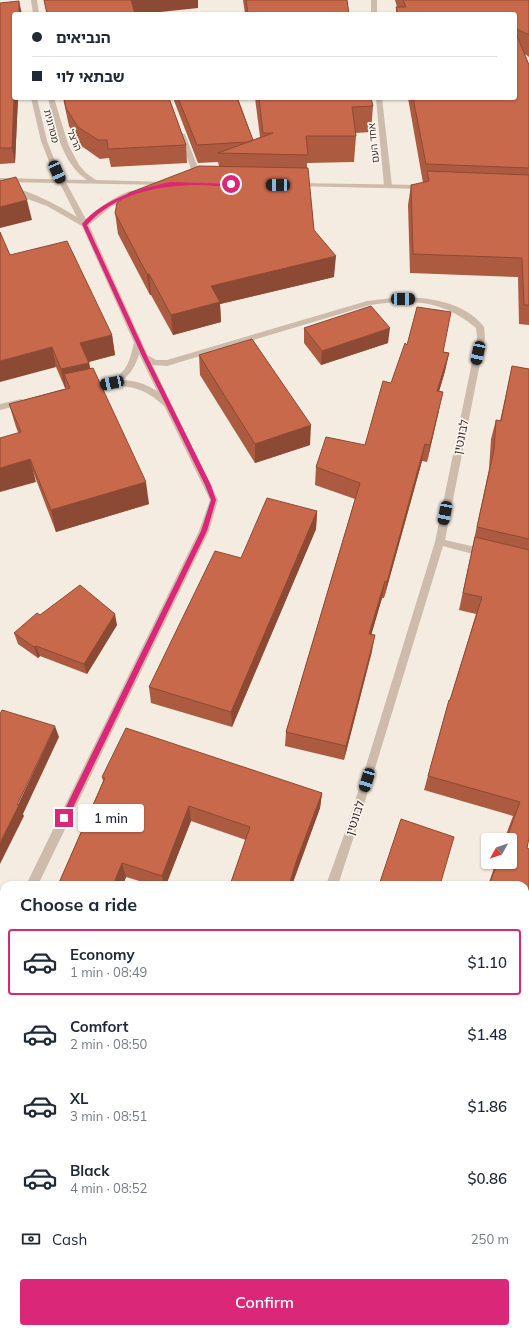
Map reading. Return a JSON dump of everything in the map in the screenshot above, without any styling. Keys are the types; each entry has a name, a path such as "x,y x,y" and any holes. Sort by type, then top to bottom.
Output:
{"street":[{"path":"34,0 36,12"},
{"path":"374,0 374,12"},
{"name":"מטרונית","path":"34,100 44,142 61,181 85,224 144,356 214,500 204,531 34,881"},
{"name":"הרצל","path":"52,100 62,138 75,165 86,178 93,182"},
{"name":"אחד העם","path":"379,100 388,186"},
{"path":"179,126 196,184 208,184"},
{"path":"0,180 171,184 140,190 112,202 96,212 85,224 64,210 39,199 0,186"},
{"path":"286,185 435,188"},
{"name":"לבונטין","path":"144,356 154,363 167,363 370,303 391,299 415,299 437,303 457,309 470,317 480,326 481,338 440,542 353,824 333,881"},
{"path":"112,383 125,376 132,366 138,342"},
{"path":"81,389 126,382 147,387 154,391 169,406"},
{"path":"0,407 28,401"},
{"path":"440,542 492,554"}],"building":[{"path":"44,0 131,0 134,12 47,12"},
{"path":"246,0 347,0 349,12 248,12"},
{"path":"403,0 529,0 529,35 517,29 517,12 397,12 396,7 406,7"},
{"path":"19,1 19,12 12,12 12,100 14,100 12,148 0,148 0,3"},
{"path":"517,36 529,65 529,168 426,164 413,100 517,100"},
{"path":"64,100 170,100 186,145 108,149 107,140 98,140 78,127 66,108"},
{"path":"179,100 238,100 253,140 248,142 197,145"},
{"path":"259,100 372,100 373,106 352,107 356,136 306,136 308,155 218,153 273,133 263,133"},
{"path":"199,166 308,168 314,230 336,256 211,286 220,302 171,315 149,274 147,274 115,213 117,203 129,193"},
{"path":"427,171 529,175 529,305 524,305 522,258 413,254 411,185 429,181"},
{"path":"16,177 27,200 0,207 0,181"},
{"path":"0,232 10,255 67,241 112,335 80,343 89,363 61,369 52,347 0,361"},
{"path":"371,306 390,328 322,351 304,328"},
{"path":"417,307 451,312 443,352 449,353 437,391 443,392 430,445 425,444 387,582 385,581 369,634 375,635 346,746 286,732 360,483 316,467 326,437 365,445 383,381 391,383 405,343 407,345"},
{"path":"252,339 311,425 255,444 199,355"},
{"path":"512,366 529,369 529,539 477,527 494,450 496,420 501,421"},
{"path":"93,368 146,482 51,510 30,459 0,468 0,438 21,432 9,404 70,388 64,374"},
{"path":"267,498 317,511 231,712 149,687 215,551 241,558"},
{"path":"475,537 529,550 529,838 527,848 529,849 529,881 491,881 495,869 517,869 517,833 509,833 520,802 428,776 449,700 482,597 463,593"},
{"path":"80,585 115,614 84,664 36,646 34,647 14,633 37,613 40,615"},
{"path":"2,710 55,726 0,843 0,714"},
{"path":"126,728 322,793 290,881 231,881 250,827 189,806 162,876 122,863 115,881 60,881 105,778 102,777"},
{"path":"401,819 454,837 441,881 380,881"}],"route":[{"path":"64,818 204,531 214,500 200,468 144,356 85,224 104,206 140,190 171,184 231,184"}]}
